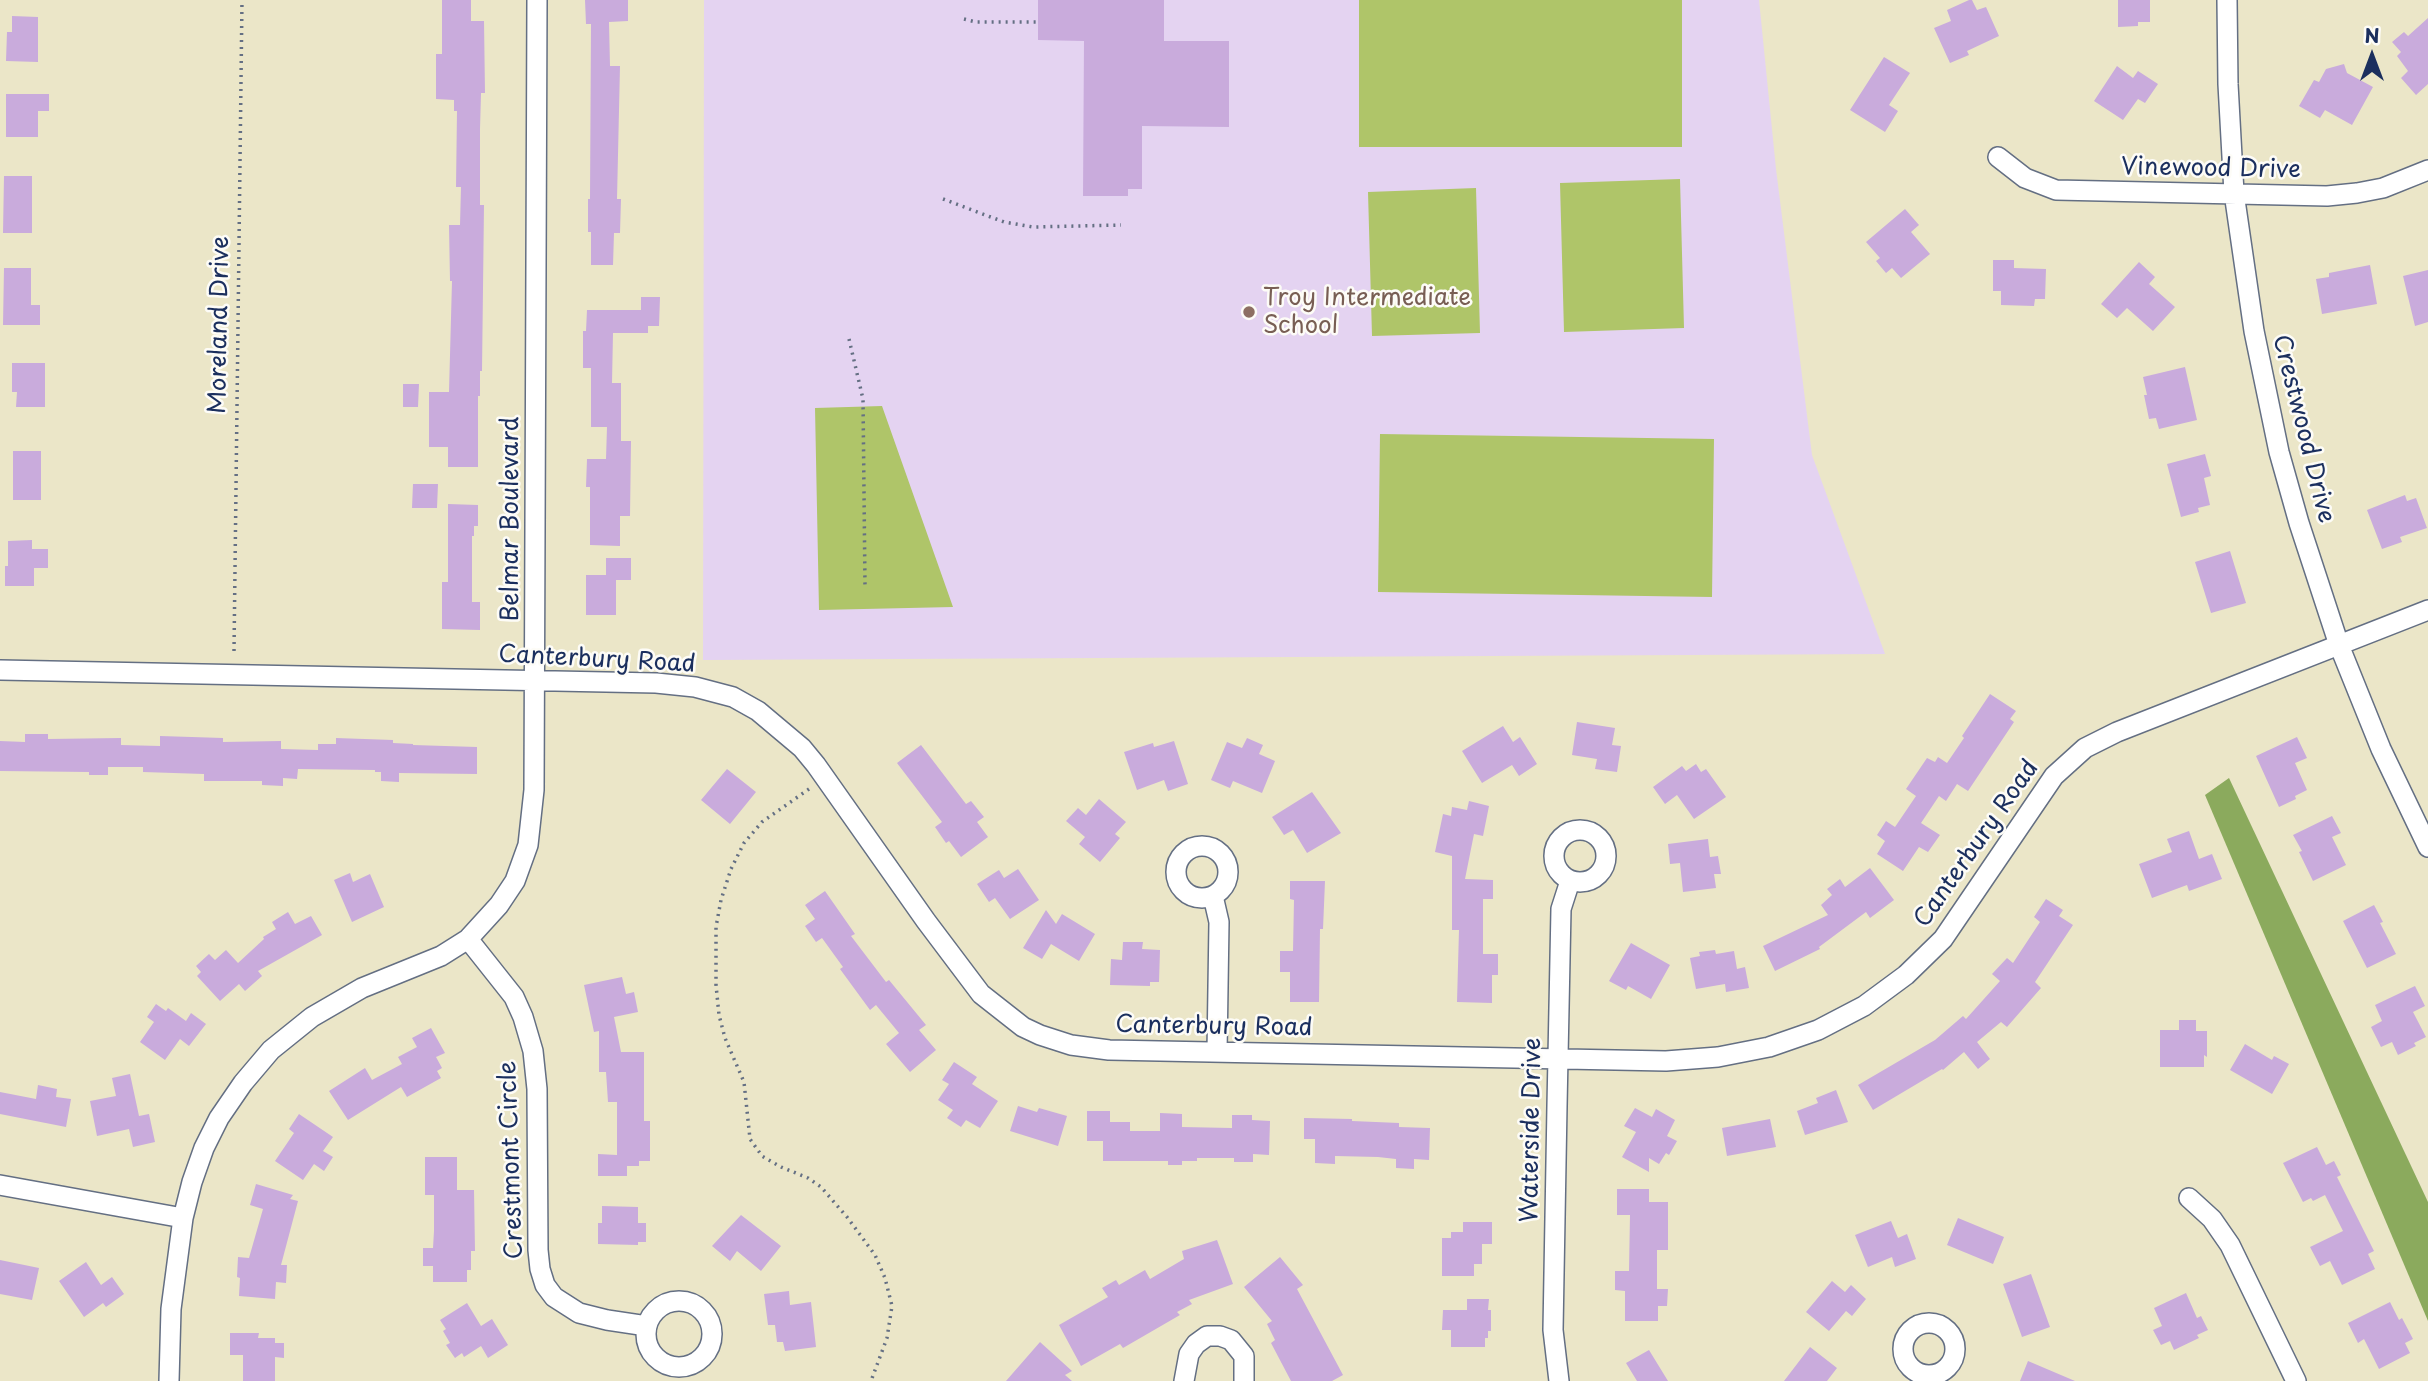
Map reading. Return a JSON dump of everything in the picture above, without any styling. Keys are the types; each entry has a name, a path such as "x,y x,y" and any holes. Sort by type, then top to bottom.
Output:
{"street":[{"name":"Belmar Boulevard","path":"169,1381 171,1309 183,1218 204,1148 219,1118 243,1083 271,1050 293,1031 337,1001 441,956 468,939 499,905 515,881 528,845 534,790 537,0"},
{"name":"Crestwood Drive","path":"2227,0 2234,193 2253,331 2270,414 2299,523 2339,645 2381,749 2428,847"},
{"name":"Vinewood Drive","path":"1998,157 2025,178 2056,190 2327,196 2383,188 2428,170"},
{"name":"Canterbury Road","path":"0,670 535,680 656,683 695,687 733,697 784,730 817,765 926,921 981,994 1023,1027 1040,1035 1089,1049 1665,1061 1718,1057 1769,1047 1818,1030 1864,1006 1906,975 1943,939 2047,785 2067,762 2085,748 2117,732 2428,610"},
{"name":"Waterside Drive","path":"1559,1381 1553,1330 1561,909 1570,881"},
{"path":"1213,896 1219,922 1217,1052"},
{"name":"Crestmont Circle","path":"468,939 514,998 533,1051 537,1089 538,1250 545,1285 554,1297 579,1313 647,1326"},
{"path":"0,1185 183,1218"},
{"path":"2189,1198 2212,1219 2230,1245 2297,1381"},
{"path":"1184,1381 1189,1354 1196,1344 1207,1336 1220,1336 1231,1340 1244,1356 1244,1381"}],"path":[{"name":"Moreland Drive","path":"234,651 242,0"},
{"path":"964,19 976,22 1038,22"},
{"path":"943,199 1004,222 1033,228 1121,225"},
{"path":"849,339 863,399 865,586"},
{"path":"814,785 762,822 744,843 731,869 716,927 716,985 719,1016 725,1038 744,1082 750,1139 762,1157 808,1178 821,1187 875,1255 885,1278 892,1306 887,1338 871,1381"}],"shaded area":[{"name":"Troy Intermediate School","path":"704,0 1759,0 1776,169 1812,455 1885,654 703,660"}],"green space":[{"path":"1359,0 1682,0 1682,147 1359,147"},
{"path":"1680,179 1684,328 1564,332 1560,183"},
{"path":"1476,188 1480,333 1372,336 1368,192"},
{"path":"882,406 953,607 819,610 815,408"},
{"path":"1380,434 1714,439 1712,597 1378,592"},
{"path":"2229,778 2428,1202 2428,1321 2205,795"}],"building":[{"path":"442,0 471,0 471,21 484,21 485,93 481,93 480,129 480,205 484,205 482,371 478,396 478,467 448,467 448,447 429,447 429,392 449,392 452,281 449,225 460,225 461,187 456,187 457,111 454,111 454,100 436,99 436,54 442,54"},
{"path":"585,0 628,0 628,21 609,22 610,66 620,66 617,199 621,199 620,233 614,233 613,265 591,265 588,199 591,24 586,24"},
{"path":"1038,0 1164,0 1164,41 1229,41 1229,127 1142,126 1142,189 1128,189 1128,196 1083,196 1084,41 1038,40"},
{"path":"1972,0 1977,10 1986,7 1999,36 1967,51 1969,55 1950,63 1934,28 1951,21 1947,10"},
{"path":"2118,0 2150,0 2150,22 2118,27"},
{"path":"12,16 38,17 38,62 6,61 7,32 12,32"},
{"path":"2428,18 2428,84 2416,95 2401,78 2408,71 2397,56 2401,52 2392,42 2404,32 2408,36"},
{"path":"1884,57 1910,73 1889,105 1898,111 1885,132 1850,110"},
{"path":"2344,64 2347,73 2373,87 2352,125 2325,110 2320,118 2299,106 2314,80 2319,82 2326,69"},
{"path":"2117,66 2133,78 2138,71 2158,84 2145,103 2138,99 2123,120 2094,101"},
{"path":"6,94 49,94 49,111 38,111 38,137 6,137"},
{"path":"4,176 32,176 32,233 3,233"},
{"path":"1905,209 1919,225 1911,232 1930,254 1901,278 1892,268 1886,273 1876,261 1880,258 1866,242"},
{"path":"1993,260 2014,260 2014,268 2046,269 2045,299 2035,299 2034,306 2001,305 2001,291 1993,291"},
{"path":"2139,262 2155,277 2149,284 2175,307 2153,331 2127,308 2117,318 2101,304"},
{"path":"2370,265 2377,304 2322,314 2316,279 2329,277 2329,273"},
{"path":"4,268 31,268 31,305 40,305 40,325 3,325"},
{"path":"2428,270 2428,322 2415,326 2403,276"},
{"path":"641,297 660,297 659,326 648,326 648,333 613,333 612,383 621,383 621,441 631,441 630,516 620,516 620,546 590,545 587,459 606,459 607,427 591,427 591,368 583,368 583,331 586,331 587,310 641,310"},
{"path":"12,363 45,363 45,407 16,407 17,392 12,392"},
{"path":"2185,367 2197,420 2159,429 2156,418 2149,419 2143,377"},
{"path":"403,384 419,384 418,407 403,407"},
{"path":"13,451 41,451 41,500 13,500"},
{"path":"2205,454 2211,476 2204,478 2210,505 2198,508 2199,512 2181,517 2167,464"},
{"path":"413,484 438,484 437,508 412,508"},
{"path":"2405,495 2407,501 2416,498 2427,528 2400,537 2402,542 2382,549 2367,510"},
{"path":"448,504 478,505 478,526 474,526 472,536 472,602 480,602 480,630 442,629 442,582 448,582"},
{"path":"32,540 32,549 48,549 48,568 34,568 34,586 5,586 8,541"},
{"path":"2230,551 2246,603 2211,613 2195,562"},
{"path":"606,558 631,558 631,580 616,580 616,615 586,615 586,575 606,575"},
{"path":"1990,694 2016,711 2010,719 2014,722 1968,791 1957,784 1946,801 1939,796 1921,823 1940,835 1928,852 1919,847 1903,871 1877,854 1885,841 1877,835 1886,821 1895,827 1916,796 1906,789 1927,758 1935,762 1938,757 1947,763"},
{"path":"1577,722 1615,728 1612,745 1621,746 1617,772 1595,769 1597,759 1572,755"},
{"path":"1503,726 1513,742 1520,737 1537,764 1519,776 1512,765 1482,783 1462,751"},
{"path":"25,734 48,734 48,739 121,738 121,745 160,746 160,736 223,738 223,742 281,741 281,749 318,750 318,744 336,744 336,738 477,747 477,774 399,773 399,782 381,781 381,772 375,770 298,769 297,779 283,778 283,786 262,785 262,781 204,781 204,774 143,772 143,767 108,767 108,775 89,775 89,772 0,771 0,741 25,742"},
{"path":"2297,737 2307,758 2295,763 2307,790 2279,807 2256,756"},
{"path":"1247,738 1263,745 1259,754 1275,761 1262,793 1233,781 1230,788 1211,780 1227,742 1242,748"},
{"path":"1174,741 1188,784 1168,791 1164,780 1137,790 1124,752 1153,743 1154,747"},
{"path":"921,745 966,804 971,801 984,817 977,822 988,837 961,857 949,841 946,843 935,827 942,822 897,763"},
{"path":"1696,764 1701,772 1706,769 1726,797 1694,819 1677,795 1665,804 1653,787 1682,766 1686,771"},
{"path":"727,769 756,792 730,824 701,800"},
{"path":"1312,792 1341,833 1307,853 1293,830 1284,835 1272,817"},
{"path":"1099,799 1126,822 1115,834 1120,838 1100,862 1079,844 1085,837 1066,821 1078,808 1086,815"},
{"path":"1469,801 1489,806 1483,836 1474,834 1465,879 1493,880 1493,899 1483,899 1483,954 1498,954 1498,975 1492,975 1492,1003 1457,1002 1459,930 1452,930 1452,856 1435,852 1443,814 1451,816 1452,807 1467,810"},
{"path":"2332,816 2341,833 2332,837 2346,865 2313,881 2293,835"},
{"path":"2189,831 2199,859 2212,854 2222,879 2189,891 2187,885 2152,898 2139,864 2172,852 2167,839"},
{"path":"1708,839 1710,857 1718,856 1721,874 1714,874 1716,888 1683,892 1680,863 1670,864 1668,844"},
{"path":"1870,868 1894,900 1870,918 1866,912 1819,947 1820,949 1775,971 1763,946 1828,915 1821,905 1832,895 1827,889 1840,879 1845,887"},
{"path":"1018,869 1039,900 1010,919 995,898 989,902 977,884 999,870 1004,878"},
{"path":"350,873 353,882 370,874 384,907 352,922 334,880"},
{"path":"1290,881 1325,881 1323,929 1320,929 1319,1002 1290,1002 1290,972 1280,972 1280,951 1293,951 1294,900 1290,899"},
{"path":"825,891 855,934 851,936 886,982 889,980 926,1025 919,1030 936,1050 910,1072 886,1044 899,1033 876,1005 870,1010 840,969 843,967 822,938 816,942 805,926 815,919 805,905"},
{"path":"2046,899 2063,910 2059,916 2073,925 2035,982 2041,988 2007,1027 2001,1022 1977,1042 1990,1059 1978,1069 1964,1052 1943,1070 1873,1110 1858,1085 1935,1040 1963,1016 1966,1019 2000,981 1992,974 2007,958 2013,963 2040,922 2034,917"},
{"path":"2374,905 2396,954 2367,968 2343,921"},
{"path":"1046,910 1056,924 1062,914 1095,934 1079,961 1051,944 1042,959 1023,948"},
{"path":"288,912 295,924 311,916 322,935 258,971 262,976 245,991 239,984 220,1001 197,976 201,972 196,966 209,954 215,960 226,950 238,963 264,939 263,937 276,929 272,922"},
{"path":"1123,942 1143,942 1142,949 1160,950 1159,982 1150,982 1150,986 1110,985 1111,959 1122,960"},
{"path":"1631,943 1670,965 1651,999 1628,986 1626,990 1609,981"},
{"path":"1715,950 1716,954 1734,951 1737,969 1745,967 1749,988 1726,992 1725,984 1696,989 1690,958 1700,956 1699,952"},
{"path":"622,977 626,994 634,992 638,1012 614,1017 621,1052 644,1052 644,1121 650,1121 650,1161 639,1161 639,1166 627,1166 627,1176 598,1176 598,1154 617,1155 617,1102 608,1102 606,1072 599,1072 599,1031 594,1032 584,985"},
{"path":"2415,986 2425,1006 2413,1012 2426,1037 2414,1043 2416,1046 2398,1055 2392,1042 2381,1047 2371,1027 2382,1021 2375,1005"},
{"path":"156,1004 166,1011 168,1008 186,1021 191,1013 206,1024 189,1046 180,1039 165,1060 140,1042 154,1022 147,1017"},
{"path":"2179,1020 2196,1020 2196,1031 2207,1031 2207,1057 2204,1055 2204,1067 2160,1067 2160,1030 2179,1030"},
{"path":"431,1028 445,1053 436,1057 442,1068 437,1071 441,1078 407,1097 401,1087 348,1120 329,1091 365,1068 372,1080 402,1064 398,1057 417,1047 412,1038"},
{"path":"2245,1044 2272,1060 2274,1056 2289,1064 2272,1094 2230,1070"},
{"path":"954,1062 977,1077 972,1084 998,1101 980,1128 966,1120 961,1127 947,1118 953,1110 938,1100 949,1084 942,1080"},
{"path":"130,1074 139,1116 149,1114 155,1142 133,1147 129,1129 97,1136 90,1101 116,1096 112,1078"},
{"path":"38,1085 57,1089 56,1097 71,1099 66,1127 0,1114 0,1092 36,1099"},
{"path":"1836,1090 1848,1122 1805,1135 1797,1111 1818,1103 1816,1098"},
{"path":"1018,1106 1037,1112 1039,1108 1067,1116 1058,1146 1010,1131"},
{"path":"1635,1108 1652,1117 1656,1109 1675,1120 1667,1136 1677,1141 1669,1155 1666,1153 1659,1164 1649,1158 1649,1172 1622,1157 1636,1132 1624,1126"},
{"path":"1087,1111 1110,1111 1110,1122 1130,1122 1130,1131 1160,1131 1160,1113 1182,1114 1182,1127 1232,1128 1232,1115 1252,1115 1252,1120 1270,1121 1269,1155 1253,1154 1253,1162 1234,1162 1234,1158 1197,1158 1197,1161 1182,1161 1182,1165 1168,1165 1168,1161 1103,1161 1103,1141 1087,1141"},
{"path":"299,1114 333,1137 323,1151 333,1157 324,1171 314,1164 303,1180 275,1161 294,1133 289,1129"},
{"path":"1304,1118 1352,1119 1399,1123 1399,1127 1430,1128 1429,1160 1414,1159 1414,1169 1396,1168 1396,1159 1378,1157 1335,1156 1335,1164 1315,1163 1315,1139 1304,1139"},
{"path":"1770,1119 1776,1147 1727,1156 1722,1128"},
{"path":"2317,1147 2326,1165 2334,1161 2341,1175 2337,1177 2374,1251 2368,1254 2375,1269 2342,1285 2330,1261 2320,1266 2310,1247 2343,1231 2325,1195 2303,1202 2283,1163"},
{"path":"425,1157 457,1157 457,1190 474,1190 475,1251 471,1251 471,1270 467,1270 467,1282 433,1282 433,1266 423,1266 423,1248 433,1248 434,1231 434,1195 425,1195"},
{"path":"256,1184 293,1195 290,1199 298,1201 281,1265 287,1265 286,1283 276,1282 275,1299 239,1296 238,1257 249,1258 263,1209 250,1205"},
{"path":"1617,1189 1649,1189 1649,1202 1668,1202 1668,1250 1657,1250 1657,1289 1668,1289 1667,1306 1658,1306 1658,1321 1625,1321 1625,1291 1615,1290 1615,1271 1629,1271 1630,1215 1617,1215"},
{"path":"602,1206 638,1207 638,1223 646,1223 646,1242 638,1242 638,1245 598,1244 598,1223 602,1223"},
{"path":"741,1215 781,1246 761,1271 737,1251 730,1261 712,1246"},
{"path":"1958,1218 2004,1237 1993,1264 1947,1245"},
{"path":"1891,1221 1898,1238 1907,1234 1916,1259 1895,1267 1892,1257 1868,1267 1855,1235"},
{"path":"1463,1222 1492,1222 1492,1244 1482,1244 1482,1264 1474,1264 1474,1276 1442,1276 1442,1238 1451,1238 1451,1232 1463,1232"},
{"path":"1217,1240 1233,1284 1189,1300 1192,1304 1177,1312 1180,1315 1123,1348 1120,1344 1081,1366 1059,1325 1108,1297 1102,1288 1116,1280 1119,1285 1145,1270 1150,1279 1184,1259 1182,1251"},
{"path":"1280,1257 1303,1285 1297,1289 1343,1375 1332,1381 1291,1381 1271,1343 1275,1340 1267,1324 1272,1321 1244,1287"},
{"path":"0,1260 39,1268 32,1300 0,1294"},
{"path":"86,1262 101,1285 112,1277 124,1294 106,1307 103,1303 84,1317 59,1281"},
{"path":"2031,1274 2050,1327 2022,1337 2003,1284"},
{"path":"1832,1281 1845,1292 1851,1285 1866,1299 1852,1316 1846,1311 1829,1331 1806,1312"},
{"path":"789,1291 790,1305 811,1302 816,1347 785,1351 783,1342 777,1342 775,1325 768,1325 764,1294"},
{"path":"2186,1293 2197,1318 2201,1316 2208,1330 2197,1335 2199,1338 2174,1350 2170,1341 2161,1345 2153,1330 2162,1326 2154,1308"},
{"path":"1467,1299 1489,1299 1491,1331 1488,1331 1488,1338 1485,1338 1485,1347 1451,1347 1451,1330 1442,1330 1443,1310 1467,1310"},
{"path":"2390,1302 2413,1339 2405,1343 2410,1353 2379,1369 2364,1339 2358,1343 2348,1323"},
{"path":"467,1303 481,1326 492,1319 508,1345 488,1358 481,1346 464,1357 462,1353 455,1358 446,1345 450,1343 440,1320"},
{"path":"230,1333 259,1333 258,1338 275,1338 275,1343 284,1343 284,1358 275,1357 275,1381 243,1381 243,1355 230,1355"},
{"path":"1040,1342 1072,1371 1065,1375 1072,1381 1006,1381"},
{"path":"1810,1347 1837,1368 1827,1381 1784,1381"},
{"path":"1649,1350 1668,1381 1637,1381 1626,1363"},
{"path":"2028,1361 2075,1381 2020,1381"}],"place":[{"name":"Troy Intermediate School","path":"1249,312"}]}
